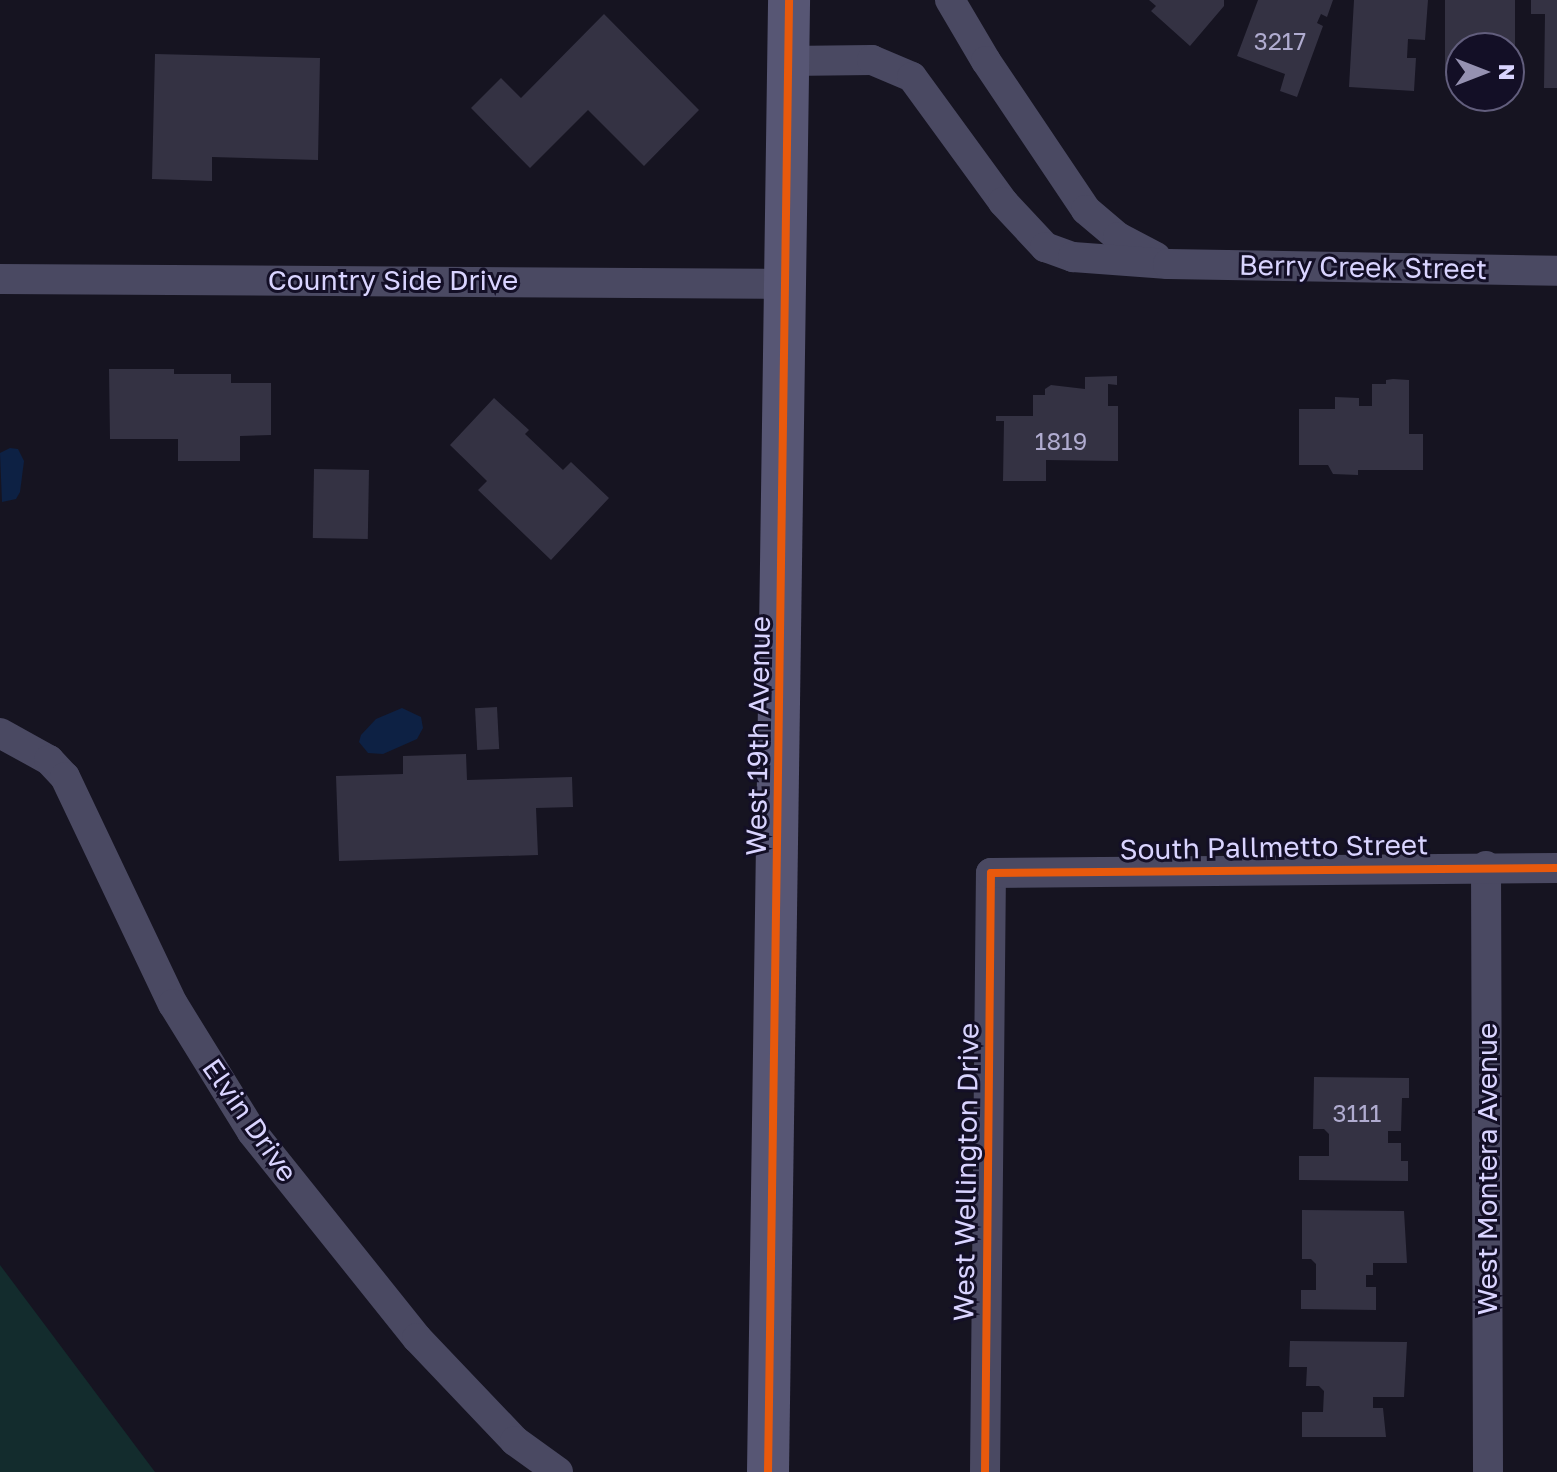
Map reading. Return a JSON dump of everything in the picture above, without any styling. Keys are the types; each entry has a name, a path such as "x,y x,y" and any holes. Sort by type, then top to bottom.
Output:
{"street":[{"name":"West 19th Avenue","path":"768,1472 789,0"},
{"name":"Berry Creek Street","path":"950,0 986,61 1086,210 1118,237 1168,264"},
{"name":"Berry Creek Street","path":"788,61 872,60 912,77 954,139 1003,202 1045,247 1073,257 1168,264 1557,271"},
{"name":"Country Side Drive","path":"0,279 786,284"},
{"name":"Elvin Drive","path":"0,733 49,760 65,777 173,1004 252,1132 417,1338 515,1441 558,1472"},
{"name":"South Pallmetto Street","path":"991,873 1486,866 1557,868"},
{"name":"West Montera Avenue","path":"1486,866 1488,1472"},
{"name":"West Wellington Drive","path":"985,1472 991,873"}],"green space":[{"path":"0,1265 155,1472 0,1472"}],"water":[{"path":"10,448 18,449 24,461 20,492 16,499 2,502 0,453"},
{"path":"402,708 421,717 423,728 417,739 383,754 368,753 359,742 361,735 376,719"}],"building":[{"path":"1149,0 1224,0 1224,6 1190,46 1151,11 1156,6"},
{"path":"1258,0 1333,0 1327,17 1321,14 1317,23 1323,26 1297,97 1280,91 1285,74 1237,56"},
{"path":"1354,0 1428,0 1425,40 1408,39 1407,58 1416,58 1414,91 1349,87"},
{"path":"1445,0 1515,0 1515,32 1445,32"},
{"path":"1531,0 1557,0 1557,88 1544,88 1545,14 1531,14"},
{"path":"604,14 699,110 644,166 588,110 530,168 471,108 501,78 521,98"},
{"path":"155,54 320,58 318,160 212,157 212,181 152,179"},
{"path":"109,369 174,369 174,374 231,374 231,383 271,383 271,435 240,436 240,461 178,461 178,439 110,439"},
{"path":"1117,376 1117,385 1108,384 1108,406 1118,406 1118,461 1046,460 1046,481 1003,481 1004,421 996,421 996,416 1033,416 1033,395 1045,395 1045,389 1051,385 1085,389 1085,377"},
{"path":"1386,380 1409,380 1409,434 1423,434 1423,470 1358,470 1358,475 1333,474 1328,465 1299,465 1299,409 1335,409 1335,397 1359,398 1359,406 1372,406 1372,384 1386,384"},
{"path":"494,398 529,430 525,434 563,470 571,462 609,498 551,560 478,490 487,481 450,445"},
{"path":"314,469 369,470 368,539 313,538"},
{"path":"497,707 499,749 477,750 475,708"},
{"path":"466,754 467,780 572,777 573,807 536,808 538,855 339,861 336,776 403,774 403,756"},
{"path":"1314,1077 1409,1078 1409,1098 1402,1098 1401,1131 1388,1131 1388,1143 1401,1143 1401,1161 1408,1161 1408,1181 1299,1180 1299,1156 1329,1156 1329,1134 1324,1129 1313,1129"},
{"path":"1302,1210 1404,1211 1407,1263 1373,1263 1373,1275 1366,1275 1366,1287 1376,1287 1376,1310 1301,1309 1301,1290 1316,1290 1316,1264 1311,1259 1302,1259"},
{"path":"1290,1341 1407,1342 1404,1397 1373,1397 1373,1408 1383,1408 1386,1437 1302,1437 1302,1412 1323,1412 1324,1391 1319,1386 1306,1386 1307,1367 1289,1367"}],"cycle path":[{"path":"768,1472 789,0"},
{"path":"985,1472 991,873 1557,868"}]}
